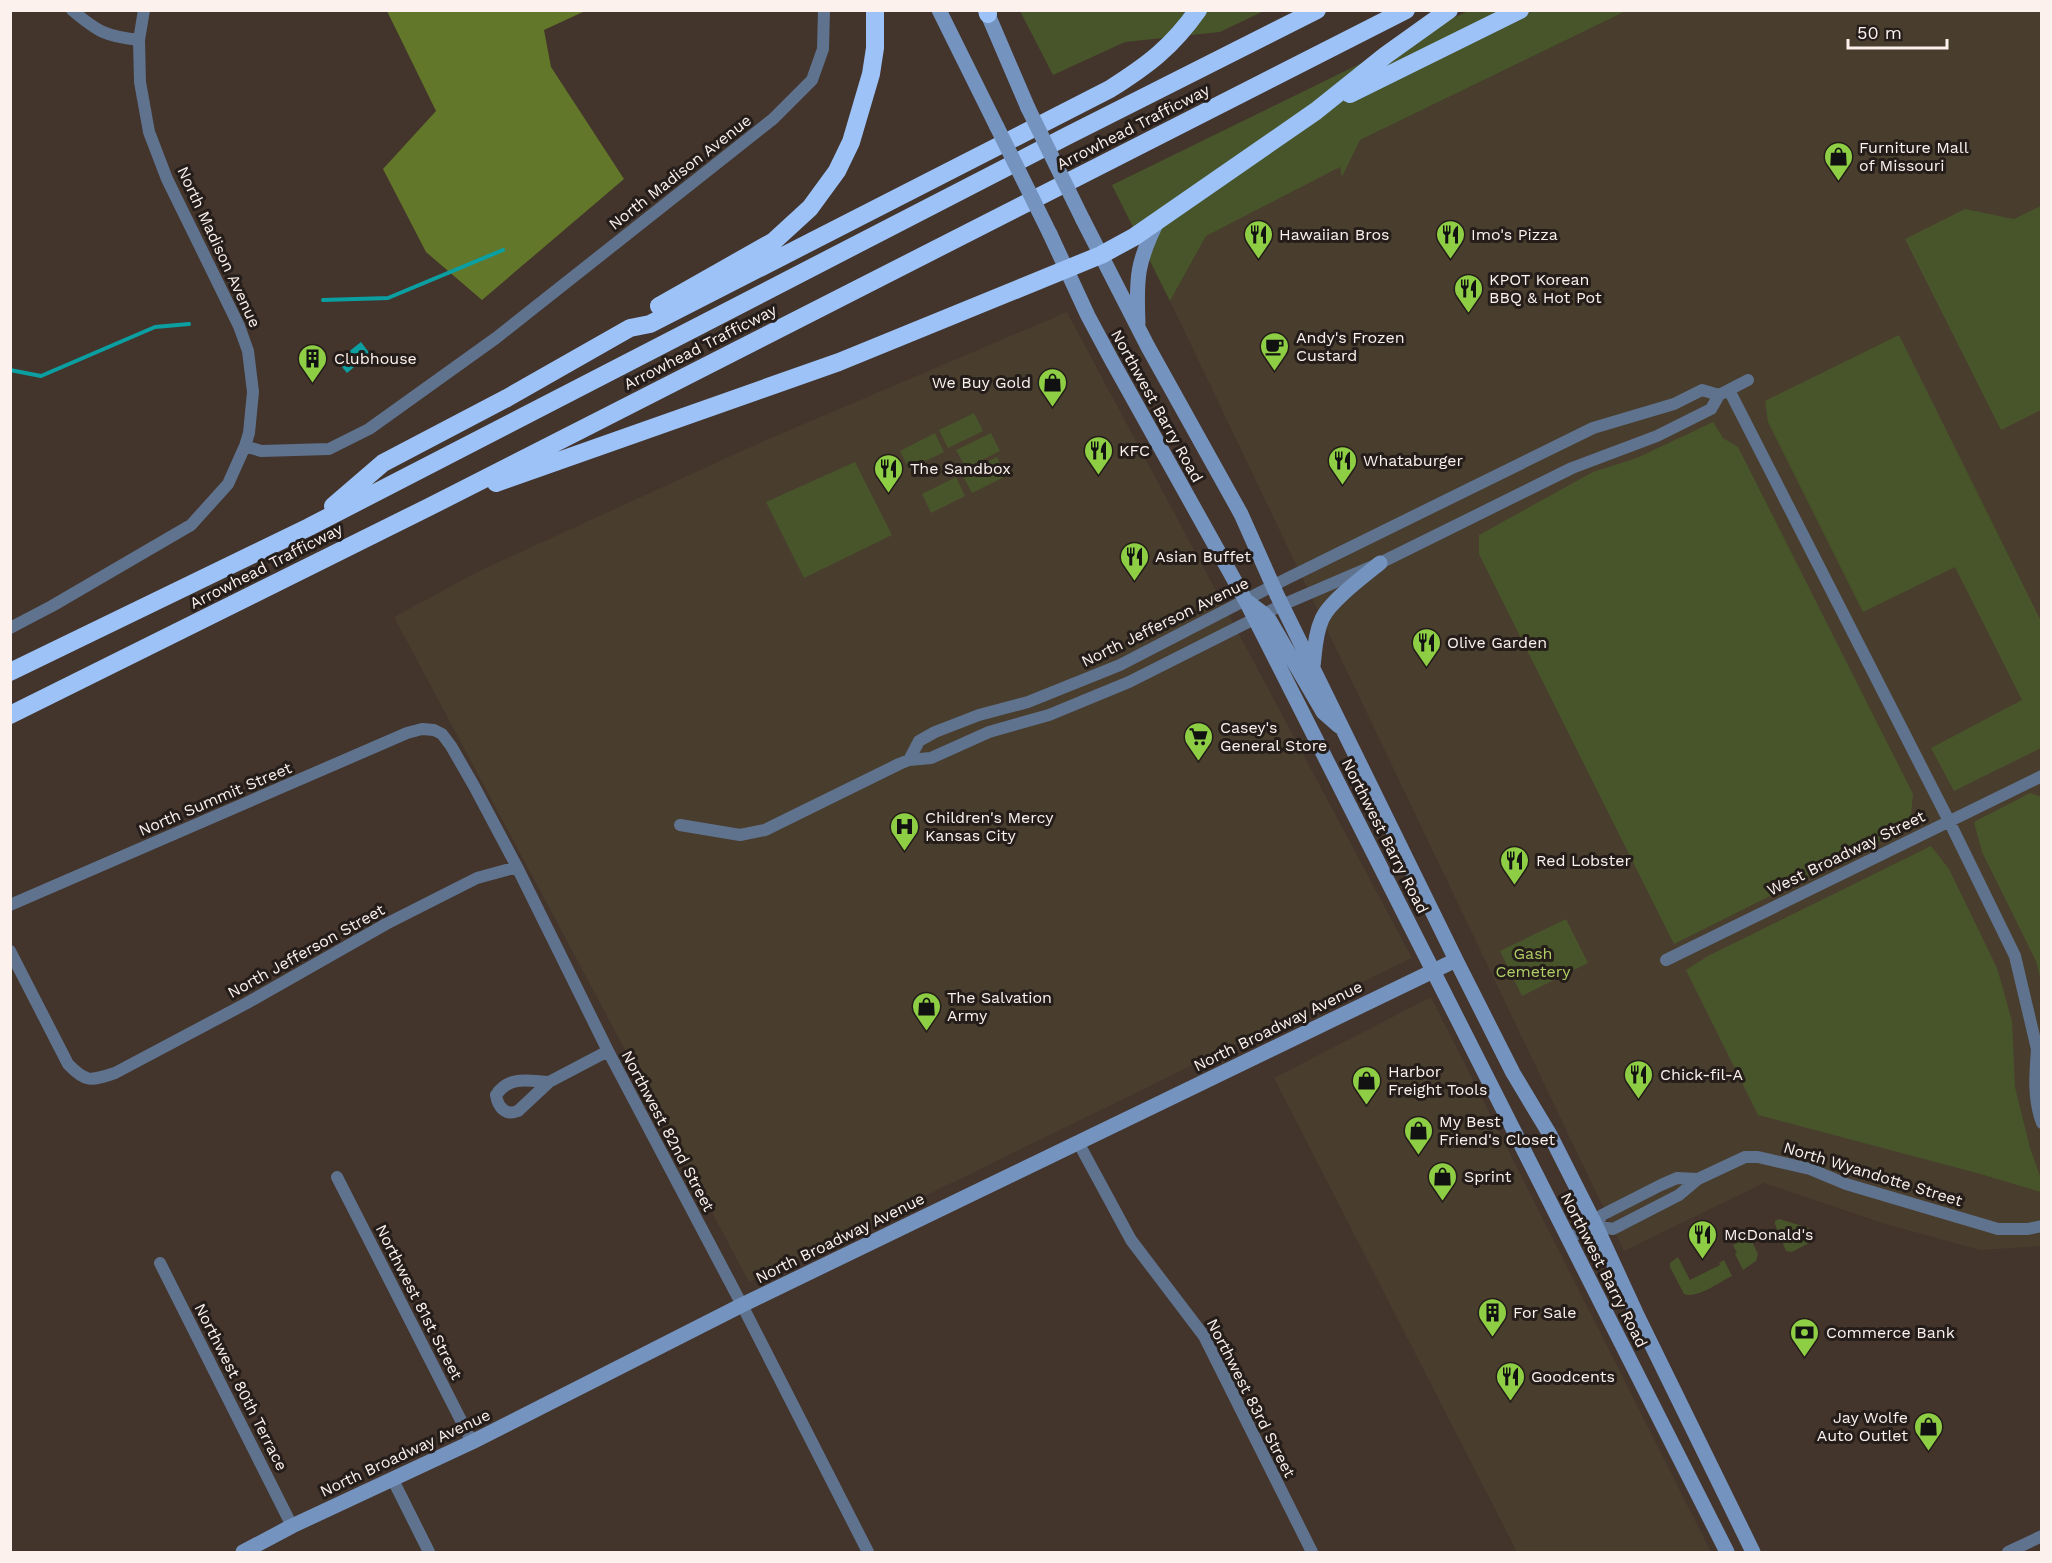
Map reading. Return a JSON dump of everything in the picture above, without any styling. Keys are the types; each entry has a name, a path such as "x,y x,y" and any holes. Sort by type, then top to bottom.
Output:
{"highway":[{"path":"309,527 383,463 507,398 630,328 645,314 774,241 810,208 837,171 851,142 872,74 875,10"},
{"path":"630,328 650,324 1110,89 1143,68 1173,43 1198,10"},
{"name":"Arrowhead Trafficway","path":"10,672 309,527 1067,136 1317,10"},
{"name":"Arrowhead Trafficway","path":"10,715 429,507 1406,10"},
{"path":"429,507 839,362 1101,255 1134,237 1317,111 1386,55 1449,10"},
{"path":"1317,111 1520,10"}],"main road":[{"name":"Northwest Barry Road","path":"939,10 1106,351 1245,601"},
{"name":"Northwest Barry Road","path":"987,12 1028,108 1083,220 1139,329 1241,514 1273,587 1456,960 1513,1073 1549,1133 1596,1226 1753,1552"},
{"path":"1139,329 1136,286 1138,267 1158,220"},
{"path":"1313,666 1318,628 1323,616 1380,562"},
{"path":"1245,601 1276,631 1323,712 1346,732"},
{"name":"Northwest Barry Road","path":"1259,616 1434,971 1727,1552"},
{"name":"North Broadway Avenue","path":"243,1552 292,1526 472,1443 742,1305 1456,960"}],"street":[{"path":"72,10 91,26 112,37 139,40"},
{"name":"North Madison Avenue","path":"10,628 191,525 228,484 249,433 254,392 248,351 239,326 167,179 149,132 140,82 139,40 144,10"},
{"name":"North Madison Avenue","path":"245,446 261,451 329,449 369,429 470,358 773,119 812,80 823,49 824,10"},
{"path":"1748,380 1724,392 1949,821 2015,956 2039,1055 2034,1081 2037,1111 2042,1123"},
{"name":"North Jefferson Avenue","path":"909,760 919,741 935,732 978,715 1028,702 1120,665 1436,504 1593,428 1619,418 1674,404 1702,390 1724,392"},
{"name":"North Jefferson Avenue","path":"681,825 740,835 765,830 909,760 931,758 989,732 1037,719 1129,682 1259,616 1448,530 1572,468 1657,436 1711,409 1724,392"},
{"name":"North Summit Street","path":"10,905 407,734 422,729 434,730"},
{"name":"Northwest 82nd Street","path":"434,730 442,735 451,746 517,867 608,1051 742,1305 868,1552"},
{"name":"West Broadway Street","path":"1666,960 2042,776"},
{"name":"North Jefferson Street","path":"10,951 68,1064 79,1076 88,1080 115,1073 247,1004 386,924 477,878 517,867"},
{"path":"549,1082 608,1051"},
{"name":"Northwest 83rd Street","path":"1078,1142 1131,1240 1204,1336 1312,1552"},
{"name":"North Wyandotte Street","path":"1568,1238 1596,1226 1613,1229 1679,1195 1698,1179 1745,1157 1758,1157 1810,1169 1846,1184 1998,1229 2028,1229 2042,1226"},
{"name":"Northwest 81st Street","path":"337,1177 472,1443"},
{"name":"Northwest 80th Terrace","path":"160,1263 292,1526"},
{"path":"393,1480 429,1552"},
{"path":"2008,1552 2042,1536"}],"shaded area":[{"path":"1626,11 2041,11 2041,1246 1980,1250 1882,1223 1764,1183 1624,1251 1170,301 1206,236 1360,140"},
{"path":"1067,312 1412,958 749,1282 394,617 479,571 757,444"},
{"path":"1431,997 1711,1552 1517,1552 1274,1078"}],"green space":[{"path":"387,11 585,11 544,30 551,67 624,179 482,300 426,252 383,169 436,111"},
{"path":"1020,11 1264,11 1220,32 1125,42 1053,75"},
{"path":"1468,11 1626,11 1360,140 1342,177 1340,167 1206,236 1170,301 1112,185"},
{"path":"2041,206 2041,410 2001,430 1905,239 1965,209 2014,219"},
{"path":"1899,335 2041,621 2041,748 1954,791 1931,748 2022,700 1955,567 1863,612 1768,422 1765,401"},
{"path":"974,413 983,431 948,448 939,430"},
{"path":"1713,422 1723,438 1738,447 1913,794 1910,826 1674,944 1479,554 1479,535 1593,472 1637,458"},
{"path":"935,433 944,452 909,469 900,451"},
{"path":"991,433 1000,451 966,468 956,450"},
{"path":"997,457 1006,476 972,493 962,474"},
{"path":"855,462 892,535 804,578 766,502"},
{"path":"956,477 965,496 931,513 922,494"},
{"path":"2030,793 2041,797 2041,981 2036,961 1982,852 1974,822"},
{"path":"1931,846 1949,869 1997,968 2012,1021 2015,1087 2030,1148 2041,1179 2041,1192 1758,1115 1686,970 1708,956"},
{"name":"Gash Cemetery","path":"1566,919 1588,963 1522,996 1500,951"},
{"path":"1779,1219 1809,1228 1813,1234 1811,1242 1792,1252 1786,1251 1775,1224 1775,1221"},
{"path":"1737,1229 1748,1233 1758,1254 1756,1261 1743,1270 1733,1245 1742,1240 1739,1235 1730,1239 1727,1233"},
{"path":"1678,1257 1690,1280 1720,1265 1719,1263 1724,1260 1732,1276 1702,1292 1684,1294 1670,1267 1670,1263"}],"water":[{"path":"361,342 370,354 347,373 337,361"}],"waterway":[{"path":"323,300 388,298 503,250"},
{"path":"10,370 41,376 155,327 189,324"}],"place":[{"name":"Furniture Mall of Missouri","path":"1838,182"},
{"name":"Hawaiian Bros","path":"1258,260"},
{"name":"Imo's Pizza","path":"1450,260"},
{"name":"KPOT Korean BBQ & Hot Pot","path":"1468,314"},
{"name":"Andy's Frozen Custard","path":"1275,372"},
{"name":"Clubhouse","path":"313,384"},
{"name":"We Buy Gold","path":"1052,408"},
{"name":"KFC","path":"1098,476"},
{"name":"Whataburger","path":"1342,486"},
{"name":"The Sandbox","path":"889,494"},
{"name":"Asian Buffet","path":"1134,582"},
{"name":"Olive Garden","path":"1426,668"},
{"name":"Casey's General Store","path":"1199,762"},
{"name":"Children's Mercy Kansas City","path":"904,852"},
{"name":"Red Lobster","path":"1515,886"},
{"name":"The Salvation Army","path":"926,1032"},
{"name":"Chick-fil-A","path":"1639,1100"},
{"name":"Harbor Freight Tools","path":"1367,1106"},
{"name":"My Best Friend's Closet","path":"1418,1156"},
{"name":"Sprint","path":"1443,1202"},
{"name":"McDonald's","path":"1703,1260"},
{"name":"For Sale","path":"1492,1338"},
{"name":"Commerce Bank","path":"1805,1358"},
{"name":"Goodcents","path":"1510,1402"},
{"name":"Jay Wolfe Auto Outlet","path":"1929,1452"}]}
